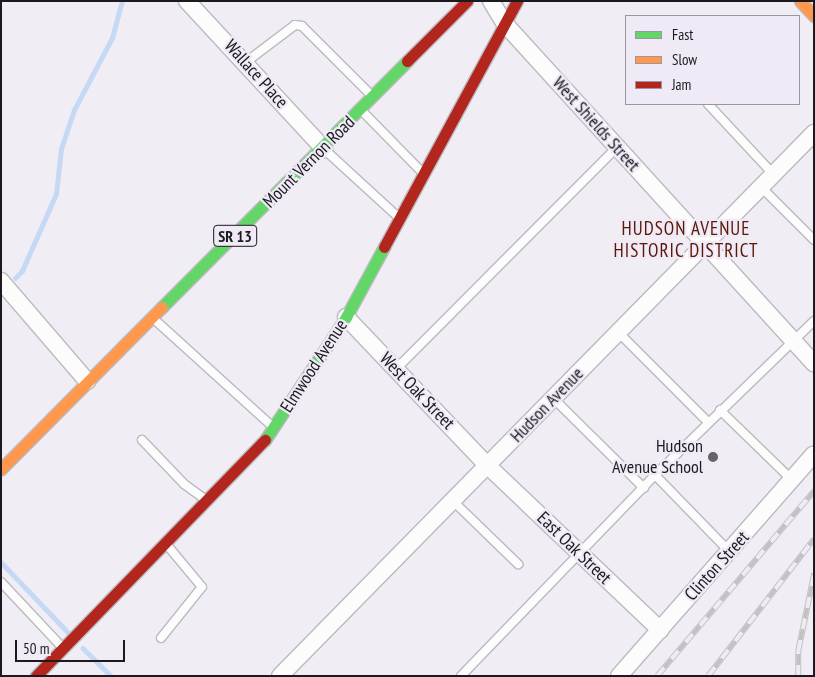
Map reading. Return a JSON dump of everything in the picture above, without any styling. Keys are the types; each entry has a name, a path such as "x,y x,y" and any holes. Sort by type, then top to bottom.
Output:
{"main road":[{"name":"Mount Vernon Road","path":"1,470 151,317 374,98 467,1"},
{"name":"Elmwood Avenue","path":"36,676 266,441 346,317 517,1"},
{"path":"800,1 814,16"}],"street":[{"name":"Wallace Place","path":"187,1 246,62 324,148"},
{"name":"West Shields Street","path":"491,1 505,24 814,364"},
{"name":"Hudson Avenue","path":"280,676 814,133"},
{"path":"1,281 87,381"},
{"name":"West Oak Street","path":"346,317 488,466"},
{"name":"Clinton Street","path":"619,676 730,552 814,454"},
{"name":"East Oak Street","path":"488,466 660,630"}],"lane":[{"path":"246,62 295,24 302,26 374,98"},
{"path":"709,105 773,174"},
{"path":"362,110 424,174"},
{"path":"324,148 400,218"},
{"path":"396,369 616,148"},
{"path":"761,187 814,240"},
{"path":"151,317 274,427"},
{"path":"461,676 655,475 814,321"},
{"path":"618,332 708,422"},
{"path":"553,398 644,488"},
{"path":"720,410 792,480"},
{"path":"142,440 184,484 209,501"},
{"path":"655,475 730,552"},
{"path":"453,500 518,564"},
{"path":"160,638 202,588 167,544"},
{"path":"1,582 64,648"}],"waterway":[{"path":"15,278 22,271 56,194 61,149 74,110 112,38 122,1"},
{"path":"1,562 68,632"},
{"path":"83,648 111,676"}],"railway":[{"path":"657,676 814,491"},
{"path":"708,676 814,539"},
{"path":"798,676 798,651 814,574"}],"traffic: fast":[{"path":"162,307 407,61"},
{"path":"265,440 346,317 384,247"}],"traffic: slow":[{"path":"800,1 814,16"},
{"path":"1,469 162,307"}],"traffic: jam":[{"path":"407,61 467,1"},
{"path":"384,247 517,1"},
{"path":"36,676 265,440"}],"place":[{"name":"Hudson Avenue School","path":"713,457"}],"district":[{"name":"HUDSON AVENUE HISTORIC DISTRICT","path":"686,240"}]}
